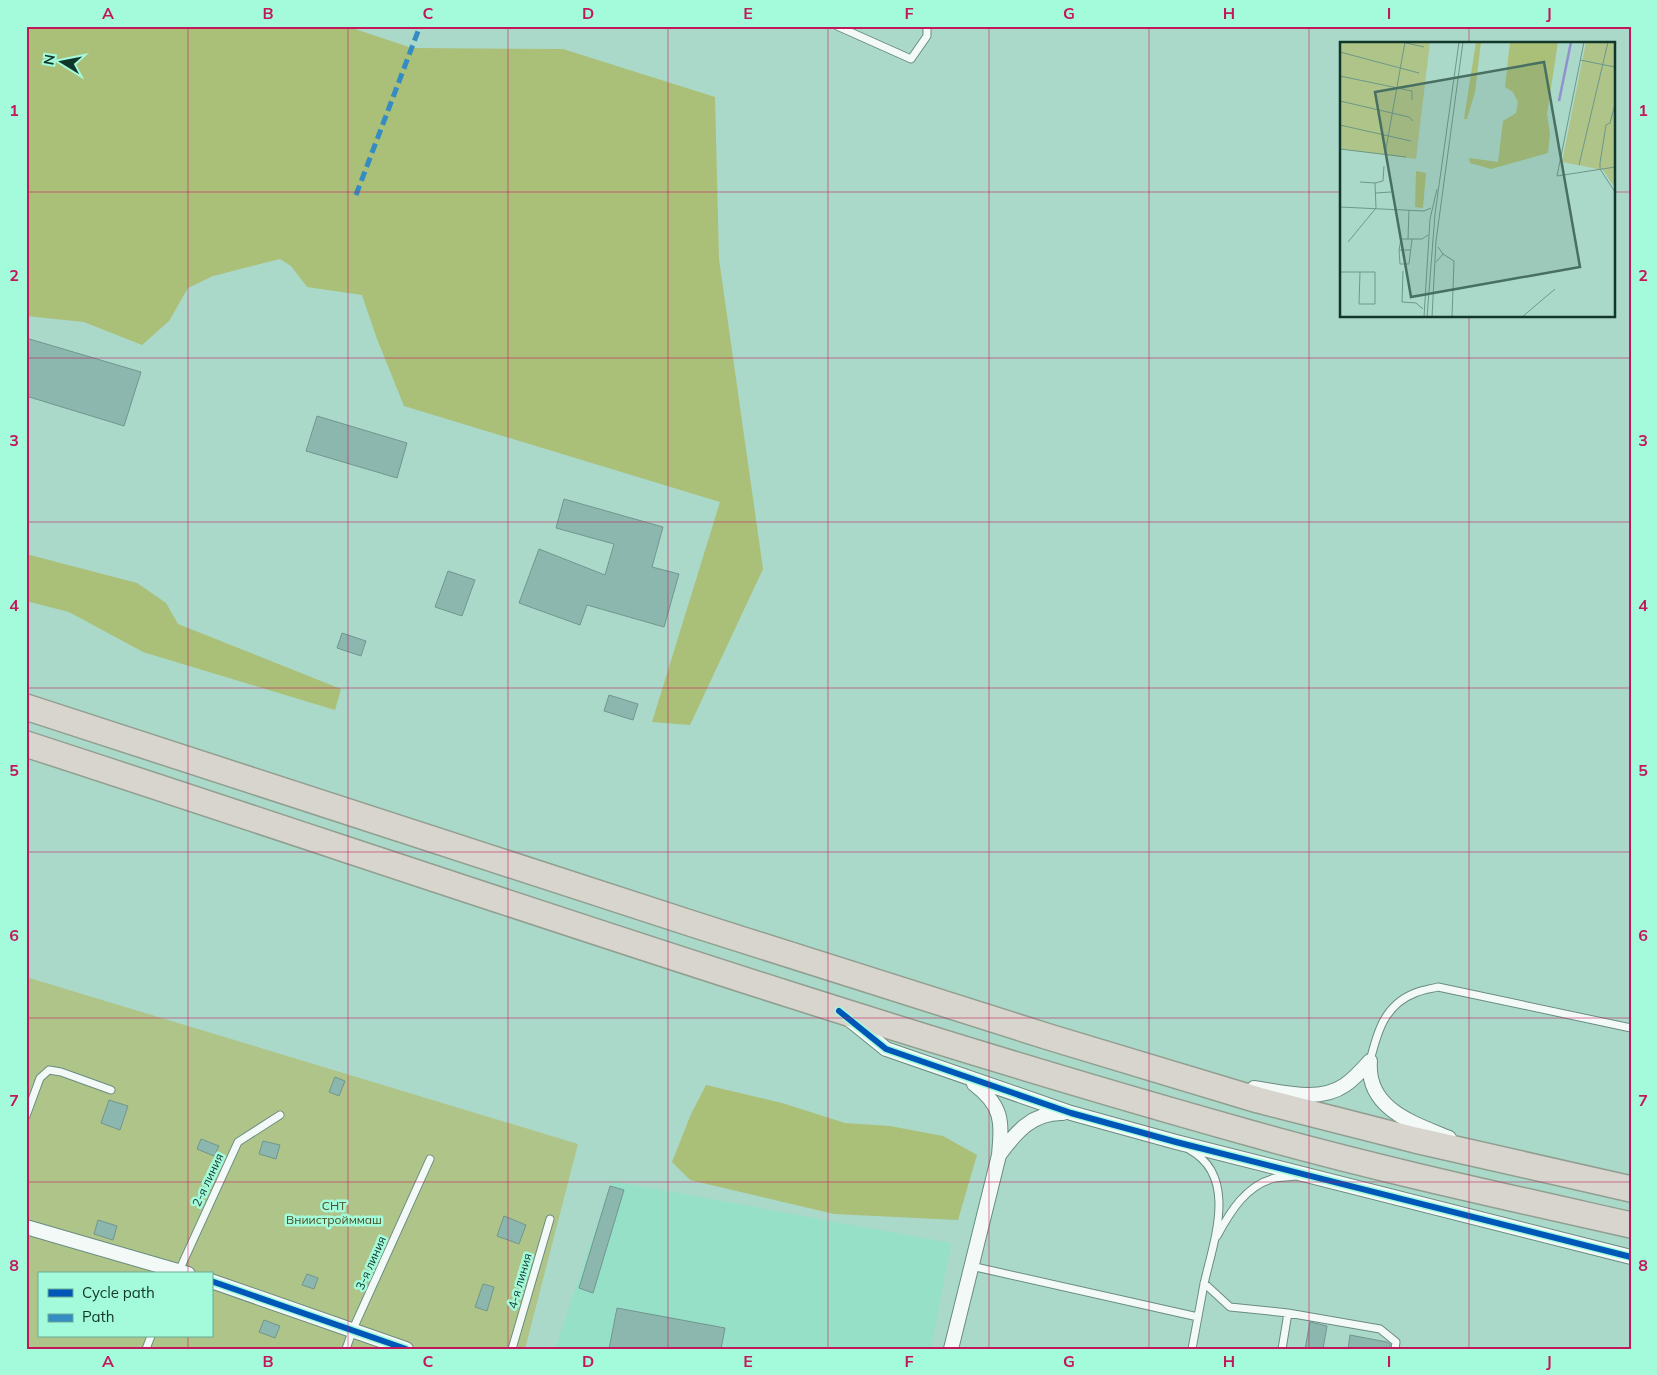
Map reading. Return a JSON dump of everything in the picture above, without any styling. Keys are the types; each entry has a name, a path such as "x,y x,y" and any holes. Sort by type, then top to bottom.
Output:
{"highway":[{"path":"26,707 696,925 1258,1100 1498,1159 1631,1189"},
{"path":"26,744 839,1011 1248,1133 1407,1174 1631,1225"}],"street":[{"path":"839,1011 886,1050 1072,1113 1176,1142 1631,1257"},
{"path":"1196,1081 1307,1095 1327,1093 1344,1086 1370,1061"},
{"path":"1370,1061 1369,1074 1385,1106 1408,1120 1498,1159"},
{"path":"952,1349 999,1155 1001,1132 1000,1118 994,1102 966,1077"},
{"path":"999,1155 1012,1136 1030,1121 1050,1112 1072,1113"},
{"path":"26,1227 179,1272"},
{"path":"212,1282 353,1329 406,1349"}],"lane":[{"path":"837,26 911,59 927,36 927,26"},
{"path":"1370,1061 1382,1021 1394,1006 1414,993 1438,987 1631,1028"},
{"path":"26,1116 40,1078 49,1070 61,1072 111,1090"},
{"name":"2-я линия","path":"182,1272 238,1142 280,1114"},
{"path":"1176,1142 1205,1161 1215,1179 1220,1207 1192,1349"},
{"name":"3-я линия","path":"346,1349 353,1329 430,1159"},
{"path":"1215,1240 1240,1198 1274,1178 1306,1175"},
{"name":"4-я линия","path":"512,1349 550,1219"},
{"path":"971,1266 1198,1317"},
{"path":"1204,1283 1230,1307 1288,1313 1380,1329 1396,1342 1395,1349"},
{"path":"1282,1349 1288,1313"}],"shaded area":[{"path":"26,26 346,26 412,48 563,49 715,97 719,259 763,569 690,725 652,722 720,502 404,406 377,339 362,295 307,287 291,266 280,259 213,276 188,288 169,321 142,345 84,322 26,316"},
{"path":"26,554 137,583 166,603 178,624 341,689 335,710 143,652 69,612 26,601"},
{"path":"706,1085 782,1103 845,1123 890,1126 943,1136 977,1155 958,1220 834,1214 690,1180 672,1162 691,1114"},
{"path":"612,1181 951,1243 931,1349 555,1349"}],"green space":[{"name":"СНТ Вниистройммаш","path":"26,977 578,1144 525,1349 26,1349"}],"building":[{"path":"26,338 141,372 124,426 26,396"},
{"path":"317,416 407,443 397,478 306,451"},
{"path":"564,499 663,527 652,567 679,574 664,627 587,605 580,625 519,603 539,549 605,575 614,544 556,528"},
{"path":"448,571 475,580 462,616 435,607"},
{"path":"342,633 366,641 361,656 337,648"},
{"path":"609,695 638,704 633,720 604,711"},
{"path":"335,1077 345,1081 339,1096 329,1092"},
{"path":"109,1100 128,1106 120,1130 101,1123"},
{"path":"201,1139 219,1146 214,1156 197,1149"},
{"path":"263,1141 280,1145 276,1159 259,1154"},
{"path":"610,1186 624,1190 593,1293 579,1288"},
{"path":"504,1216 526,1225 519,1244 497,1236"},
{"path":"98,1220 117,1226 113,1240 94,1234"},
{"path":"307,1274 318,1278 314,1289 302,1285"},
{"path":"483,1284 494,1287 487,1311 475,1307"},
{"path":"617,1308 725,1328 721,1349 609,1349"},
{"path":"264,1320 280,1326 275,1338 259,1332"},
{"path":"1310,1322 1327,1326 1323,1349 1305,1349"},
{"path":"1350,1335 1387,1342 1390,1344 1390,1349 1348,1349"}],"marked path":[{"path":"356,195 420,26"}],"cycle path":[{"path":"839,1011 886,1049 1071,1113 1176,1142 1631,1257"},
{"path":"212,1281 406,1349"}]}
